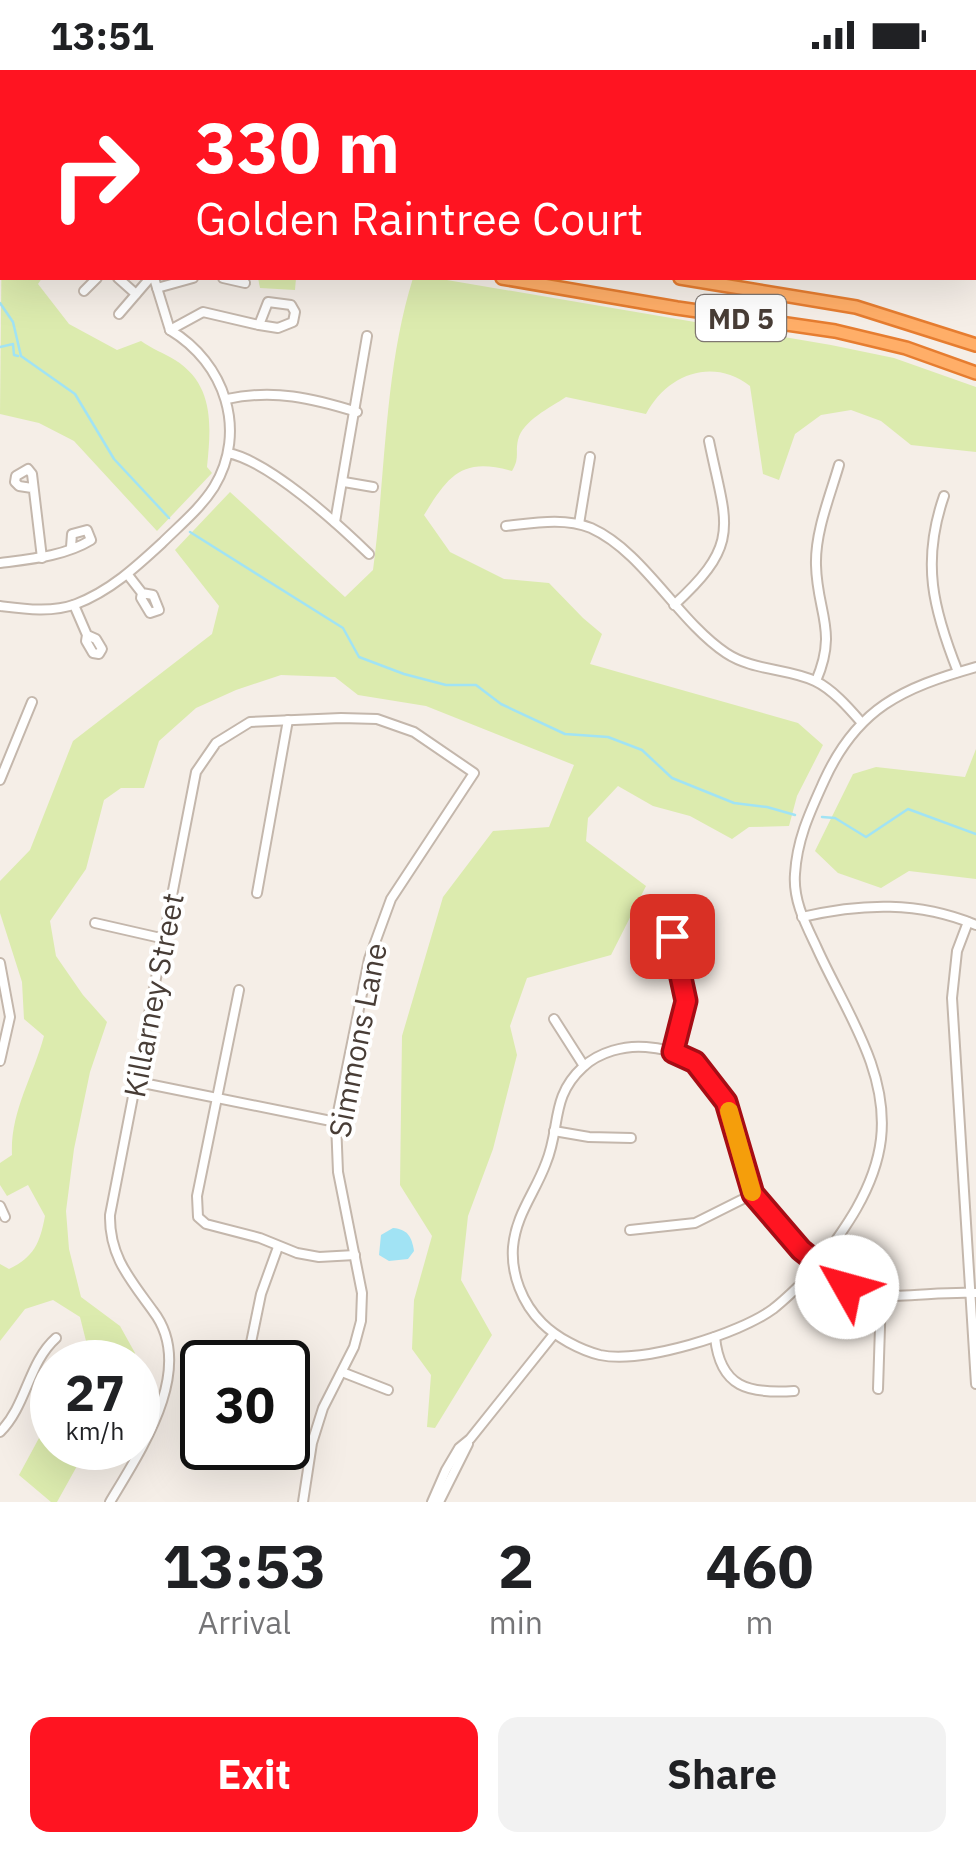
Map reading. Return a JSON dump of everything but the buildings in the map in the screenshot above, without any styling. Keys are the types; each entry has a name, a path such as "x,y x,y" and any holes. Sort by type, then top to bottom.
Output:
{"highway":[{"name":"MD 5","path":"514,280 835,331 906,348 976,373"},
{"name":"MD 5","path":"692,280 856,307 976,345"}],"street":[{"path":"84,291 94,280"},
{"path":"120,280 136,294"},
{"path":"119,314 150,280"},
{"path":"0,606 56,609 74,605 128,575 203,503 218,479 228,453 231,426 227,400 208,364 184,338 170,330 153,280"},
{"path":"157,288 187,280"},
{"path":"232,280 245,283"},
{"path":"170,330 202,312 259,325 278,328 289,326 294,320 294,308 285,303 267,303 259,325"},
{"path":"336,522 367,336"},
{"path":"227,400 261,393 288,394 357,412"},
{"path":"674,605 707,573 722,547 723,509 709,441"},
{"path":"228,453 251,460 336,522 369,554"},
{"path":"579,524 590,458"},
{"path":"816,681 828,642 816,565 820,533 839,465"},
{"path":"344,482 374,487"},
{"path":"32,488 42,558"},
{"path":"944,496 931,540 932,578 936,612 958,672"},
{"path":"506,526 558,522 579,524 602,534 728,655 816,681 846,704 860,722"},
{"path":"0,563 42,558 71,546"},
{"path":"128,575 142,593"},
{"path":"74,605 87,635"},
{"path":"974,1293 869,1295 847,1287 818,1266 753,1194 726,1102 695,1062 673,1052 636,1046 620,1048 584,1066 559,1099 546,1166 522,1207 516,1226 513,1265 523,1297 534,1315 554,1334 598,1355 618,1356 674,1348 730,1333 772,1310 818,1266 854,1216 881,1138 870,1054 802,917 794,877 800,833 831,765 860,722 912,688 976,667"},
{"path":"0,780 4,762 32,702"},
{"name":"Killarney Street","path":"110,1502 158,1411 171,1365 162,1324 124,1272 110,1238 111,1201 200,764 216,743 242,725 262,720 377,719 414,732 474,773"},
{"path":"256,893 288,720"},
{"name":"Simmons Lane","path":"303,1502 312,1443 324,1408 354,1347 361,1321 362,1293 338,1172 336,1122 374,938 391,899 474,773"},
{"path":"802,917 849,906 898,907 931,909 972,923 957,951 952,998 974,1293 976,1384"},
{"path":"95,923 165,938"},
{"path":"672,936 686,1001 673,1052"},
{"path":"0,964 10,1017 0,1060"},
{"path":"239,990 197,1196 198,1217 206,1224 260,1238 278,1248 319,1257 355,1256"},
{"path":"554,1020 584,1066"},
{"path":"138,1082 336,1122"},
{"path":"554,1131 630,1138"},
{"path":"630,1230 695,1222 753,1194"},
{"path":"0,1206 4,1217"},
{"path":"252,1340 261,1294 278,1248"},
{"path":"878,1389 881,1296"},
{"path":"432,1502 459,1448 554,1334"},
{"path":"714,1337 716,1353 732,1380 763,1394 794,1391"},
{"path":"0,1432 17,1410 43,1352 56,1338"},
{"path":"342,1372 388,1390"},
{"path":"440,1502 470,1439"}],"green space":[{"path":"1,280 41,280 38,284 69,324 117,350 141,341 188,370 208,408 207,467 212,473 157,531 74,441 39,423 0,414"},
{"path":"258,280 296,280 295,290 260,288"},
{"path":"412,280 447,280 831,345 894,358 976,387 976,452 911,445 881,421 851,410 821,415 795,434 779,480 763,474 750,386 736,377 692,374 666,389 646,414 566,397 525,426 512,471 481,466 459,473 441,489 424,515 450,552 504,579 549,583 602,634 590,664 798,723 823,745 797,796 789,826 749,827 732,839 690,816 653,806 618,786 588,818 586,841 646,886 611,955 527,978 510,1026 517,1055 493,1149 468,1216 461,1280 492,1335 435,1428 427,1427 431,1375 412,1349 414,1300 432,1236 400,1185 402,1036 443,897 493,831 549,827 574,765 426,706 358,695 335,677 281,675 196,708 159,741 144,788 121,788 104,800 86,869 50,921 56,956 107,1022 90,1072 74,1149 66,1211 69,1249 81,1297 120,1326 128,1340 86,1340 80,1317 53,1300 25,1309 0,1341 0,1264 9,1269 30,1254 45,1216 28,1185 7,1196 0,1185 0,1163 12,1155 18,1109 44,1036 24,1019 22,982 0,913 0,881 30,850 73,741 212,634 219,606 175,550 230,492 345,597 373,570 396,349"},
{"path":"976,749 976,879 909,871 881,888 838,873 815,851 853,774 876,767 965,777"},
{"path":"30,1455 30,1470 75,1470 57,1502 51,1502 19,1475"}],"water":[{"path":"393,1228 406,1232 410,1238 414,1251 408,1259 389,1261 379,1255 381,1235"}],"waterway":[{"path":"0,303 13,322 21,356 75,394 114,459 169,518"},
{"path":"0,347 13,344 14,355 18,356"},
{"path":"190,532 343,628 359,657 446,685 476,685 501,704 565,734 608,737 642,750 672,778 734,803 795,815"},
{"path":"822,817 835,818 866,837 908,809 976,834"}],"slow traffic":[{"path":"729,1111 752,1192"}],"route":[{"path":"672,936 686,1001 673,1052 695,1062 726,1102 753,1194 801,1250 847,1287"}]}
